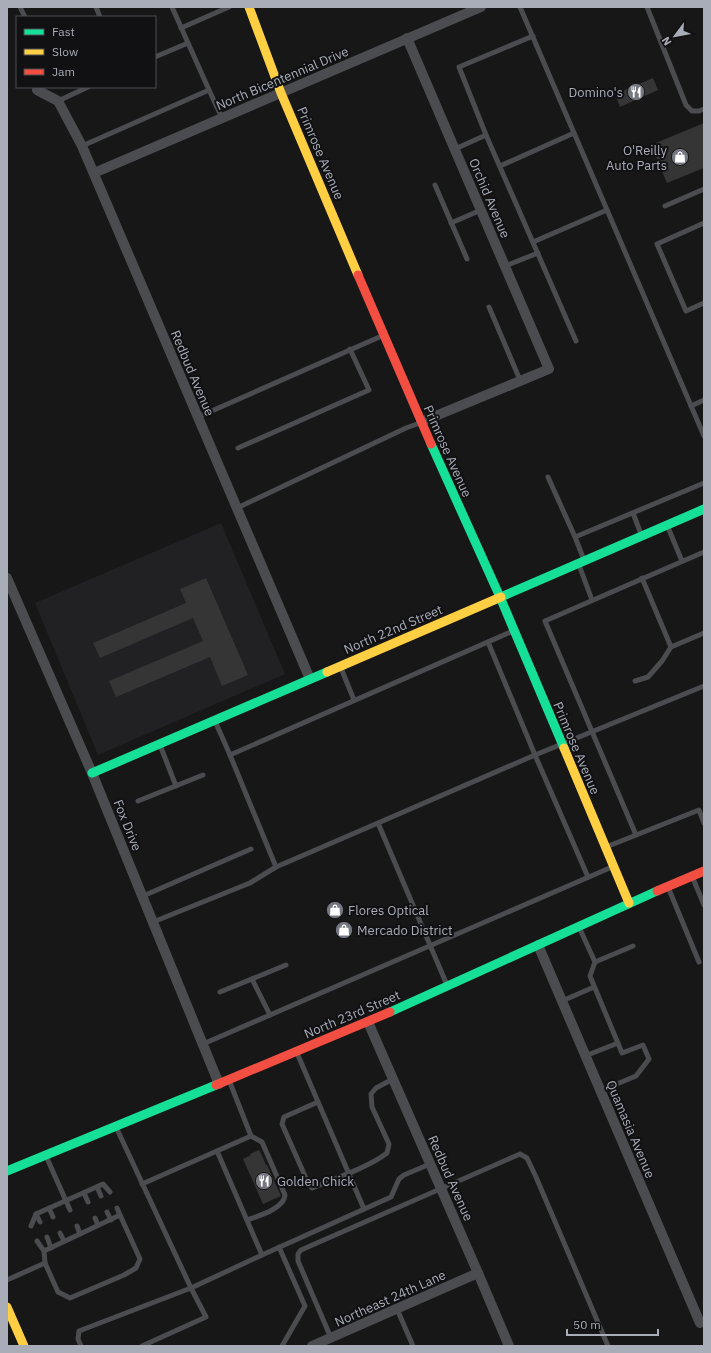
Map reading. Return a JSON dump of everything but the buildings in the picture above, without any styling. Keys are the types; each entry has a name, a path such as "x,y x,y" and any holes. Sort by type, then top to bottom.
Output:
{"street":[{"name":"Primrose Avenue","path":"249,7 281,93 421,422 500,597 628,903"},
{"name":"North Bicentennial Drive","path":"94,173 481,7"},
{"name":"Orchid Avenue","path":"407,38 549,368 520,380"},
{"path":"38,88 58,101"},
{"name":"Redbud Avenue","path":"58,101 82,146 94,173 310,679"},
{"path":"421,422 520,380"},
{"name":"North 22nd Street","path":"92,773 704,509"},
{"name":"Fox Drive","path":"7,578 92,773 203,1044 223,1082"},
{"name":"North 23rd Street","path":"7,1171 368,1022 628,903 704,871"},
{"name":"Quamasia Avenue","path":"538,945 700,1323"},
{"name":"Redbud Avenue","path":"368,1022 509,1346"},
{"name":"Northeast 24th Lane","path":"312,1346 478,1273"},
{"path":"7,1307 24,1346"}],"lane":[{"path":"20,7 24,16"},
{"path":"172,7 222,118"},
{"path":"181,28 229,7"},
{"path":"520,7 704,436"},
{"path":"647,7 686,105 692,111 704,109"},
{"path":"533,36 459,67 486,135 576,341"},
{"path":"156,57 188,43"},
{"path":"58,101 86,88"},
{"path":"82,146 209,90"},
{"path":"500,166 574,133"},
{"path":"455,149 486,135"},
{"path":"435,185 467,259"},
{"path":"665,206 704,189"},
{"path":"451,223 481,210"},
{"path":"533,242 607,210"},
{"path":"704,223 657,244 686,311 704,303"},
{"path":"505,266 538,252"},
{"path":"489,307 520,380"},
{"path":"198,417 384,334"},
{"path":"238,448 369,390 350,349"},
{"path":"691,406 704,400"},
{"path":"237,508 421,422"},
{"path":"548,478 575,537 592,600"},
{"path":"575,537 704,483"},
{"path":"633,513 642,536"},
{"path":"667,525 682,561"},
{"path":"636,835 545,621 704,552"},
{"path":"642,578 671,647"},
{"path":"230,755 514,630"},
{"path":"635,681 648,677 662,661 671,647 704,632"},
{"path":"488,642 588,877"},
{"path":"340,666 354,700"},
{"path":"153,922 250,883 276,867 536,755 704,686"},
{"path":"215,720 276,867"},
{"path":"159,744 176,786"},
{"path":"138,801 203,775"},
{"path":"605,847 699,810 704,823"},
{"path":"378,823 448,986"},
{"path":"143,896 251,850"},
{"path":"203,1044 613,866"},
{"path":"692,876 704,905"},
{"path":"667,886 699,962"},
{"path":"579,926 595,962 590,976 622,1053 643,1045 649,1059 636,1076 600,1090"},
{"path":"595,962 633,946"},
{"path":"220,992 286,965"},
{"path":"252,979 270,1015"},
{"path":"562,1001 594,987"},
{"path":"585,1056 618,1042"},
{"path":"296,1052 364,1209"},
{"path":"318,1102 284,1117 282,1124 309,1185 312,1188 349,1173 382,1157 387,1153 389,1144 372,1107 371,1094 376,1088 393,1079"},
{"path":"223,1082 251,1136 258,1139 265,1147 285,1195 285,1199 280,1206 247,1220"},
{"path":"116,1126 191,1288 206,1317 142,1346"},
{"path":"142,1184 251,1136"},
{"path":"217,1151 262,1255"},
{"path":"331,1338 298,1261 298,1254 301,1250 520,1154 527,1158 608,1346"},
{"path":"46,1155 70,1210"},
{"path":"81,1346 78,1339 79,1331 191,1288 391,1197 399,1179 404,1175 430,1164"},
{"path":"31,1226 36,1214 84,1192 103,1184 110,1192"},
{"path":"96,1187 100,1196"},
{"path":"84,1192 88,1202"},
{"path":"50,1208 53,1217"},
{"path":"37,1241 44,1251 45,1263 58,1292 70,1298 124,1275 136,1268 140,1259 117,1208"},
{"path":"107,1212 111,1220"},
{"path":"36,1214 40,1222"},
{"path":"44,1251 120,1215"},
{"path":"95,1218 98,1225"},
{"path":"76,1226 80,1234"},
{"path":"60,1233 64,1241"},
{"path":"47,1238 51,1248"},
{"path":"279,1247 304,1306 282,1346"},
{"path":"7,1280 45,1263"},
{"path":"397,1309 413,1346"}],"shaded area":[{"path":"221,523 285,674 98,755 35,603"}],"traffic: fast":[{"path":"431,444 500,597 564,748"},
{"path":"501,597 704,509"},
{"path":"92,773 327,672"},
{"path":"390,1012 657,891"},
{"path":"7,1171 216,1085"}],"traffic: slow":[{"path":"249,7 281,93 358,275"},
{"path":"327,672 501,597"},
{"path":"564,748 629,903"},
{"path":"7,1307 24,1346"}],"traffic: jam":[{"path":"358,275 431,444"},
{"path":"657,891 704,871"},
{"path":"216,1085 390,1012"}],"place":[{"name":"Domino's","path":"636,92"},
{"name":"O'Reilly Auto Parts","path":"680,157"},
{"name":"Flores Optical","path":"335,910"},
{"name":"Mercado District","path":"344,930"},
{"name":"Golden Chick","path":"264,1181"}]}
